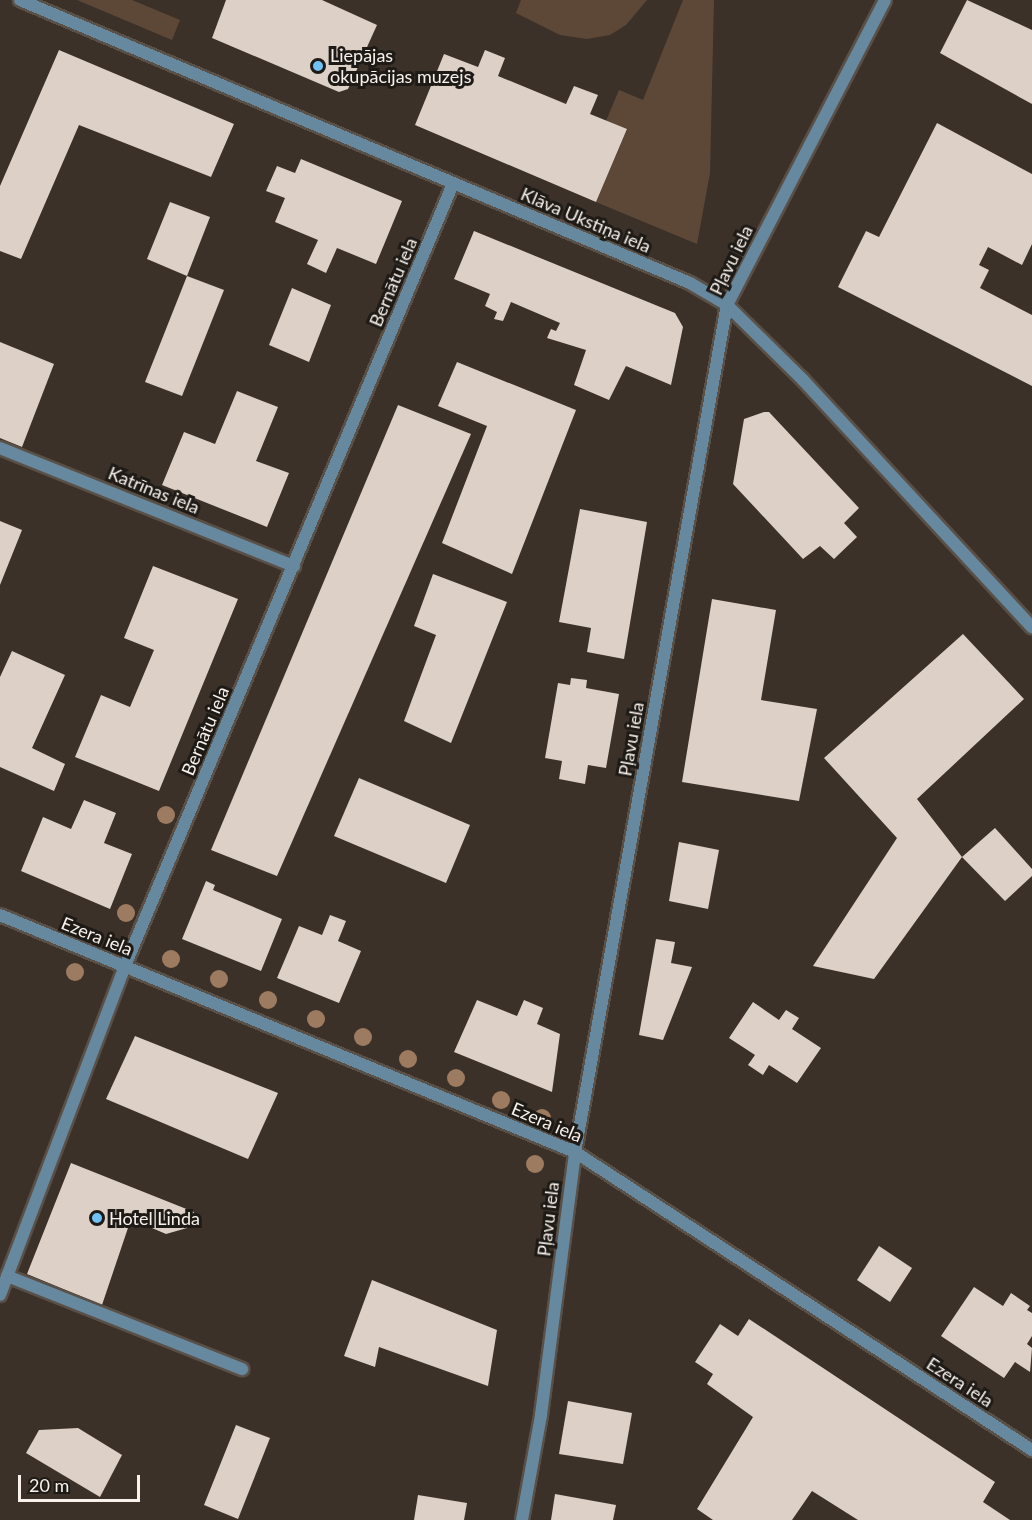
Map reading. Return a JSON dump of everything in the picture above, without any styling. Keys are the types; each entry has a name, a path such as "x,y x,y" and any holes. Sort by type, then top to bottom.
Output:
{"street":[{"name":"Klāva Ukstiņa iela","path":"20,0 690,282 727,305 803,380 1032,627"},
{"name":"Pļavu iela","path":"522,1520 541,1415 575,1152 727,305 885,0"},
{"name":"Bernātu iela","path":"0,1295 125,966 453,184"},
{"name":"Katrīnas iela","path":"0,448 294,566"},
{"name":"Ezera iela","path":"0,915 575,1152 1032,1450"},
{"path":"8,1276 242,1369"}],"shaded area":[{"path":"77,0 132,0 180,20 172,40"},
{"path":"521,0 647,0 626,25 610,35 587,39 560,35 516,13"},
{"path":"683,0 714,0 710,173 697,244 596,202 627,130 606,121 619,90 643,100"}],"building":[{"name":"Liepājas okupācijas muzejs","path":"226,0 322,0 377,25 348,89 339,92 212,38"},
{"path":"967,0 1032,30 1032,104 940,53"},
{"path":"59,50 234,124 211,177 79,125 21,259 0,251 0,186"},
{"path":"485,50 505,58 498,76 566,104 574,86 598,95 590,114 627,129 596,202 415,125 444,54 478,67"},
{"path":"937,123 1032,174 1032,244 1022,265 988,247 979,265 989,270 980,288 1032,315 1032,386 838,287 866,231 879,237"},
{"path":"301,159 402,201 376,264 337,248 326,273 307,264 318,240 275,222 285,198 266,191 277,166 295,173"},
{"path":"170,202 210,217 187,276 147,259"},
{"path":"474,231 675,313 683,327 671,385 626,366 609,400 574,385 586,350 547,338 551,329 556,331 560,323 511,302 503,321 494,319 497,312 485,306 490,294 454,279"},
{"path":"187,276 224,290 182,396 145,382"},
{"path":"292,288 331,305 309,362 269,345"},
{"path":"0,342 54,364 22,447 0,438"},
{"path":"457,362 576,410 512,574 442,543 487,426 438,406"},
{"path":"237,391 278,407 256,461 289,473 267,527 162,485 184,432 215,444"},
{"path":"398,405 471,434 277,876 211,850"},
{"path":"769,412 859,508 844,523 857,537 834,559 820,546 803,559 733,484 744,419"},
{"path":"580,509 647,522 624,659 587,652 591,628 559,622"},
{"path":"0,521 22,530 0,585"},
{"path":"153,566 238,599 159,791 75,757 101,695 130,707 154,650 124,638"},
{"path":"433,574 507,602 451,743 404,721 436,635 414,626"},
{"path":"712,599 776,610 761,700 817,709 799,801 682,782"},
{"path":"963,634 1024,699 917,799 962,857 874,979 813,966 897,838 824,758"},
{"path":"12,651 65,675 32,748 65,764 54,791 0,767 0,677"},
{"path":"571,678 587,680 586,688 619,694 606,768 588,765 585,784 559,779 562,761 545,758 558,683 570,685"},
{"path":"359,778 470,825 446,883 334,836"},
{"path":"84,800 116,813 104,843 132,854 110,909 21,871 43,817 71,829"},
{"path":"995,828 1032,869 1032,876 1005,901 962,857"},
{"path":"679,842 719,850 708,909 669,901"},
{"path":"206,881 215,885 213,890 282,919 261,971 182,939"},
{"path":"330,915 346,921 338,941 361,951 339,1003 277,978 299,926 322,935"},
{"path":"656,939 675,942 671,963 692,967 663,1040 639,1035"},
{"path":"477,1000 517,1016 524,1000 543,1008 537,1024 560,1034 552,1092 454,1052"},
{"path":"753,1002 779,1020 786,1010 799,1018 792,1029 821,1048 797,1083 769,1065 763,1075 748,1065 755,1055 729,1038"},
{"path":"135,1036 278,1093 248,1159 106,1099"},
{"path":"71,1163 194,1212 187,1228 166,1234 131,1219 102,1305 27,1274"},
{"path":"879,1246 912,1268 890,1302 857,1280"},
{"path":"372,1280 497,1330 488,1386 379,1347 375,1367 344,1356"},
{"path":"974,1287 1003,1306 1011,1293 1030,1306 1027,1310 1032,1313 1032,1336 1027,1344 1032,1348 1030,1372 1015,1362 1004,1378 941,1336"},
{"path":"749,1319 995,1482 983,1502 1010,1520 858,1520 812,1491 792,1520 713,1520 697,1509 753,1417 707,1384 713,1374 695,1362 720,1324 738,1336"},
{"path":"568,1401 632,1413 623,1464 559,1454"},
{"path":"236,1425 270,1438 238,1519 204,1505"},
{"path":"78,1428 122,1455 100,1497 26,1453 39,1430"},
{"path":"555,1494 616,1505 613,1520 551,1520"},
{"path":"418,1495 467,1503 464,1520 414,1520"}],"place":[{"name":"Liepājas okupācijas muzejs","path":"318,66"},
{"name":"Hotel Linda","path":"97,1218"}]}
